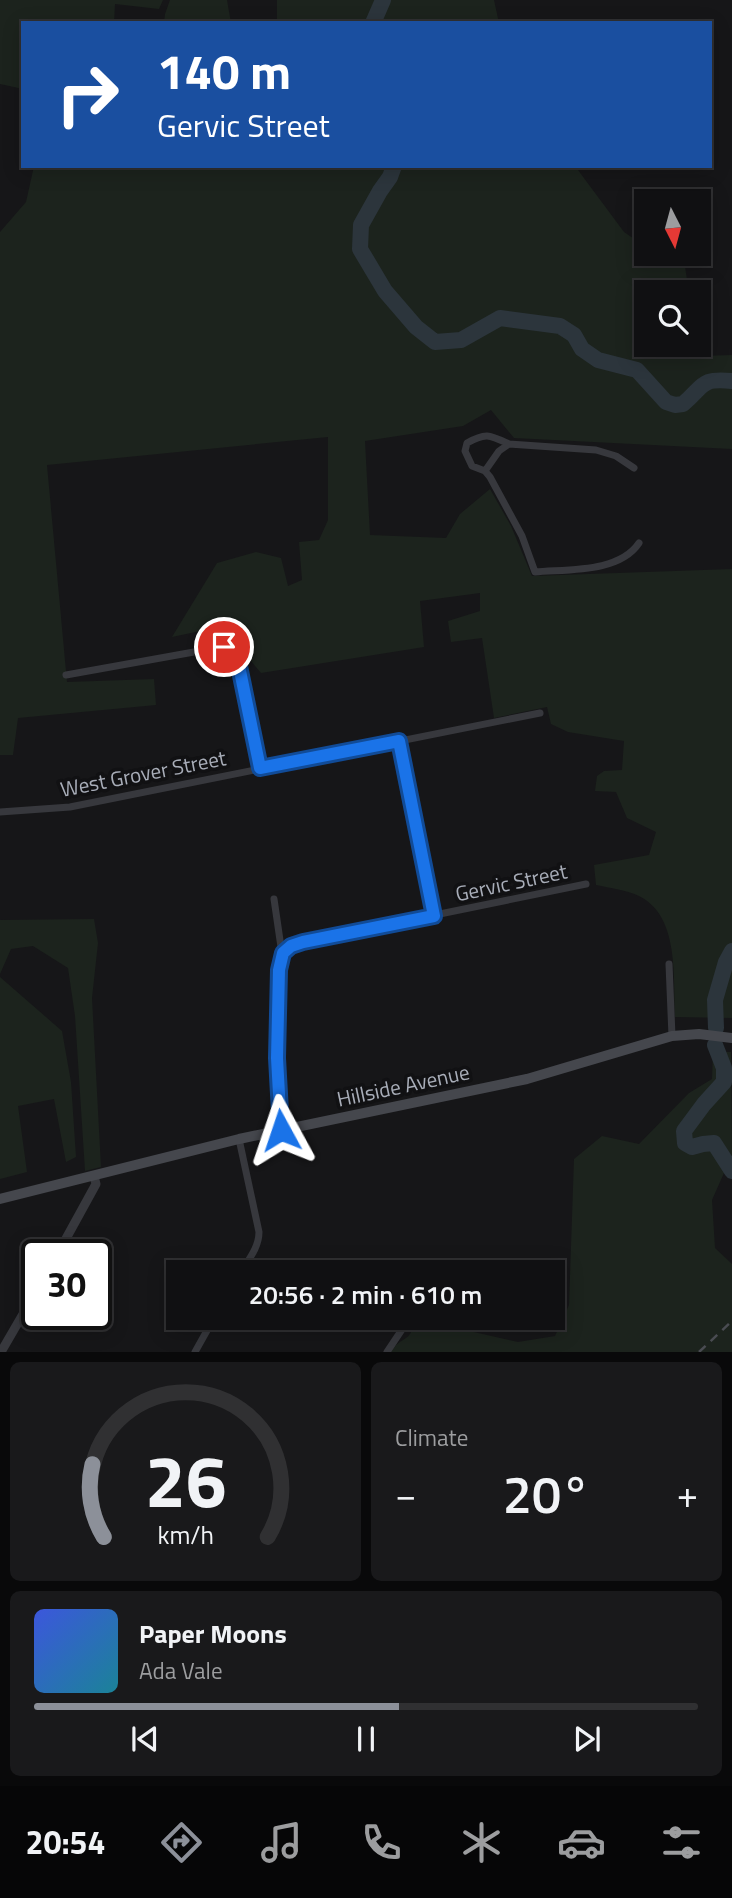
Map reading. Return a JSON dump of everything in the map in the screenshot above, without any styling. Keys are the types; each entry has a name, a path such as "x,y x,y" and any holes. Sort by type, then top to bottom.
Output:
{"main road":[{"name":"Hillside Avenue","path":"0,1199 239,1139 527,1079 672,1037 728,1037"}],"street":[{"path":"634,468 616,456 596,450 509,444 497,437 482,435 467,443 465,451 472,466 485,471 522,536 535,572 609,564 624,557 639,544"},
{"path":"485,471 499,451 509,444"},
{"path":"66,675 224,647 230,650 239,666 260,768"},
{"name":"West Grover Street","path":"0,812 70,807 540,713"},
{"path":"399,741 434,916"},
{"name":"Gervic Street","path":"282,954 291,946 303,942 586,884"},
{"path":"274,899 282,954 279,970 277,1058 281,1130"},
{"path":"670,964 672,1037"},
{"path":"239,1139 259,1232 259,1241 249,1260"},
{"path":"66,1239 96,1184 94,1176"},
{"path":"1,1352 21,1318"},
{"path":"195,1352 207,1330"},
{"path":"387,1352 402,1330"}],"shaded area":[{"path":"0,0 163,0 159,9 115,4 114,21 21,21 21,89 0,84"},
{"path":"170,0 227,0 231,21 164,21"},
{"path":"277,0 494,0 499,21 277,21"},
{"path":"34,168 576,168 624,232 634,239 634,266 685,266 687,280 634,280 634,357 732,355 732,449 514,438 491,410 463,426 365,441 370,535 446,538 460,514 490,489 511,526 532,576 732,569 732,1018 675,1017 672,950 662,918 652,905 639,896 596,885 594,865 649,855 656,832 627,818 616,792 595,791 597,776 604,771 622,770 624,741 568,732 551,724 547,707 494,718 482,638 451,642 448,621 480,611 480,593 420,601 424,647 261,673 240,648 210,629 172,637 217,563 256,552 281,558 288,586 302,580 299,542 319,540 328,520 328,437 47,465 67,682 154,679 156,705 18,718 13,755 0,755 0,232 26,202"},
{"path":"94,919 98,943 92,998 101,1167 85,1171 75,1016 68,968 33,946 11,949 0,974 0,920"},
{"path":"0,977 62,1031 71,1082 76,1157 66,1162 54,1099 18,1106 27,1172 0,1179"},
{"path":"713,1052 731,1052 732,1155 712,1200 715,1248 732,1264 732,1352 391,1352 411,1330 465,1330 518,1342 555,1336 558,1330 565,1330 565,1314 569,1305 574,1159 602,1136 639,1144 689,1093 712,1079"}],"waterway":[{"path":"374,21 383,0"},
{"path":"393,168 361,225 360,249 385,291 416,327 435,342 461,340 500,318 560,326 574,335 582,349 598,360 637,370 666,402 675,405 683,404 708,382 732,381"},
{"path":"716,1028 715,1000 732,951"},
{"path":"715,1045 724,1068 724,1082 684,1131 685,1143 692,1147 714,1143 732,1171"}],"railway":[{"path":"699,1352 732,1321"}],"route":[{"path":"224,647 235,655 239,666 260,768 399,741 434,916 303,942 291,946 283,953 279,970 277,1058 281,1130"}]}
